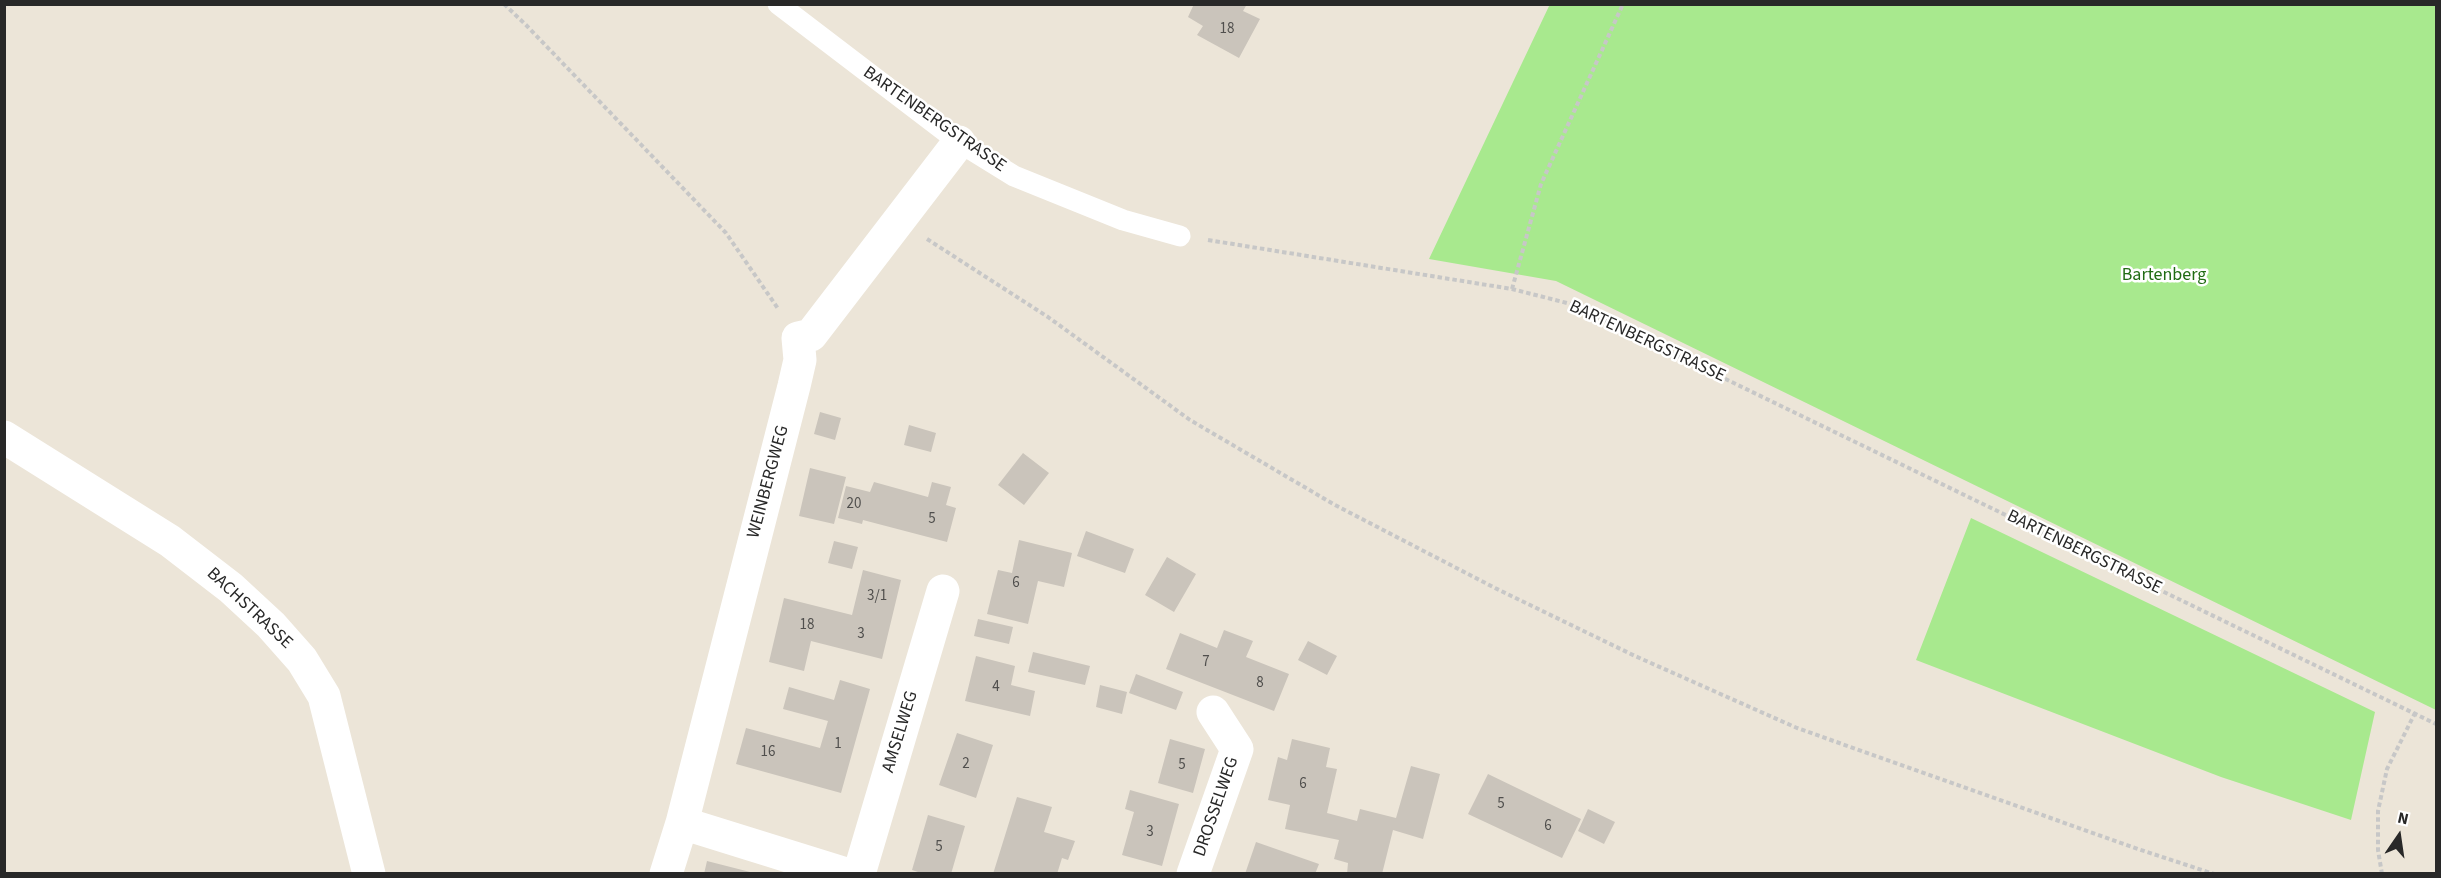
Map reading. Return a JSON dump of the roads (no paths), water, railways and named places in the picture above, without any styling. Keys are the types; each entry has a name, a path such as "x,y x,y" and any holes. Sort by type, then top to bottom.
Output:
{"street":[{"name":"WEINBERGWEG","path":"666,873 682,823 794,386 800,360 798,338 811,335 959,142"},
{"name":"BACHSTRASSE","path":"4,437 170,541 231,588 271,625 302,660 324,696 369,873"},
{"name":"AMSELWEG","path":"859,873 943,591"},
{"name":"DROSSELWEG","path":"1193,873 1237,749 1213,712"},
{"path":"682,823 846,873"}],"lane":[{"name":"BARTENBERGSTRASSE","path":"778,4 959,142 1014,176 1123,219 1180,236"}],"park label":[{"name":"Bartenberg","path":"2164,276"}]}
